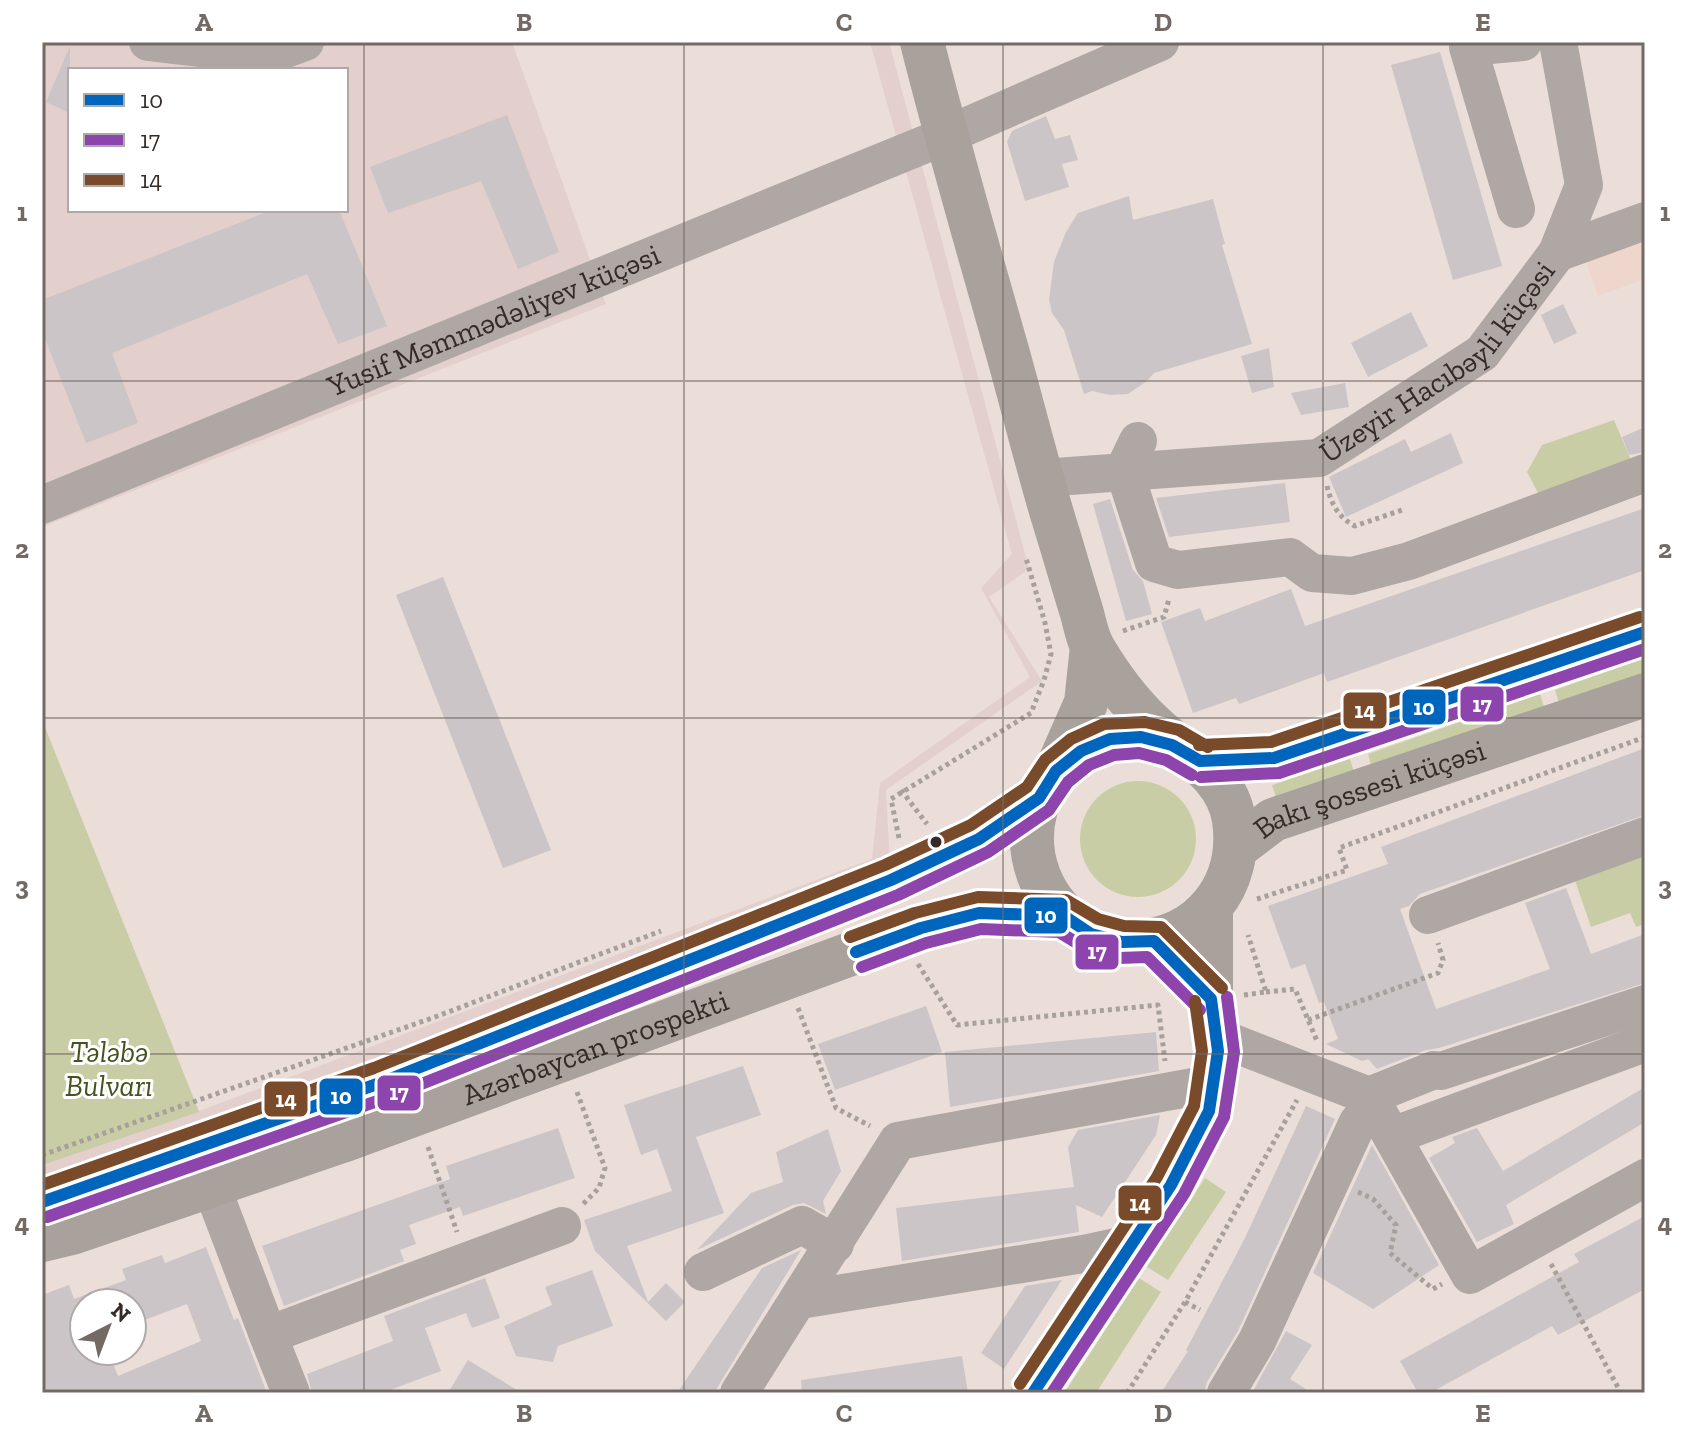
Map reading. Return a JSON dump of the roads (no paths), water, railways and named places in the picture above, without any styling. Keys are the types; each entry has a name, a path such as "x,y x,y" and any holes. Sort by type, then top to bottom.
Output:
{"main road":[{"path":"922,42 1088,644 1086,703 1048,784 1031,829 1032,861 1044,891 1064,916 1091,934 1122,942 1154,941 1231,905"},
{"name":"Bakı şossesi küçəsi","path":"1200,761 1274,758 1645,632"},
{"path":"1033,1393 1171,1185 1209,1111 1215,1083 1231,905 1228,880 1236,848 1233,816 1221,786 1200,761 1152,724 1088,644"},
{"name":"Bakı şossesi küçəsi","path":"1236,848 1273,820 1645,695"},
{"path":"1048,784 1081,751 1110,739 1141,737 1172,745 1200,761"},
{"name":"Azərbaycan prospekti","path":"42,1202 380,1083 891,880 979,839 1048,784"},
{"name":"Azərbaycan prospekti","path":"42,1240 342,1141 921,928 979,913 1064,916"},
{"path":"1154,941 1222,1010"},
{"path":"326,1100 342,1141"}],"street":[{"path":"148,42 267,56 305,42"},
{"name":"Yusif Məmmədəliyev küçəsi","path":"42,505 946,134 1116,51 1160,42"},
{"path":"1516,209 1468,47 1523,42"},
{"name":"Üzeyir Hacıbəyli küçəsi","path":"1042,478 1131,456 1319,458 1482,353 1557,253 1584,185 1558,42"},
{"path":"1557,253 1645,221"},
{"path":"1131,456 1154,563 1178,570 1290,557 1312,573 1352,576 1409,561 1645,473"},
{"path":"1428,915 1645,836"},
{"path":"1226,1393 1257,1341 1358,1122 1378,1112 1434,1070 1455,1066 1645,1004"},
{"path":"1222,1010 1378,1112 1470,1275 1645,1178"},
{"path":"1378,1112 1645,1043"},
{"path":"739,1393 898,1141 1215,1083"},
{"path":"211,1185 291,1393"},
{"path":"703,1272 802,1225 835,1244"},
{"path":"268,1335 562,1226"},
{"path":"800,1300 1130,1244"}],"park label":[{"name":"Tələbə Bulvarı","path":"109,1069"}]}
